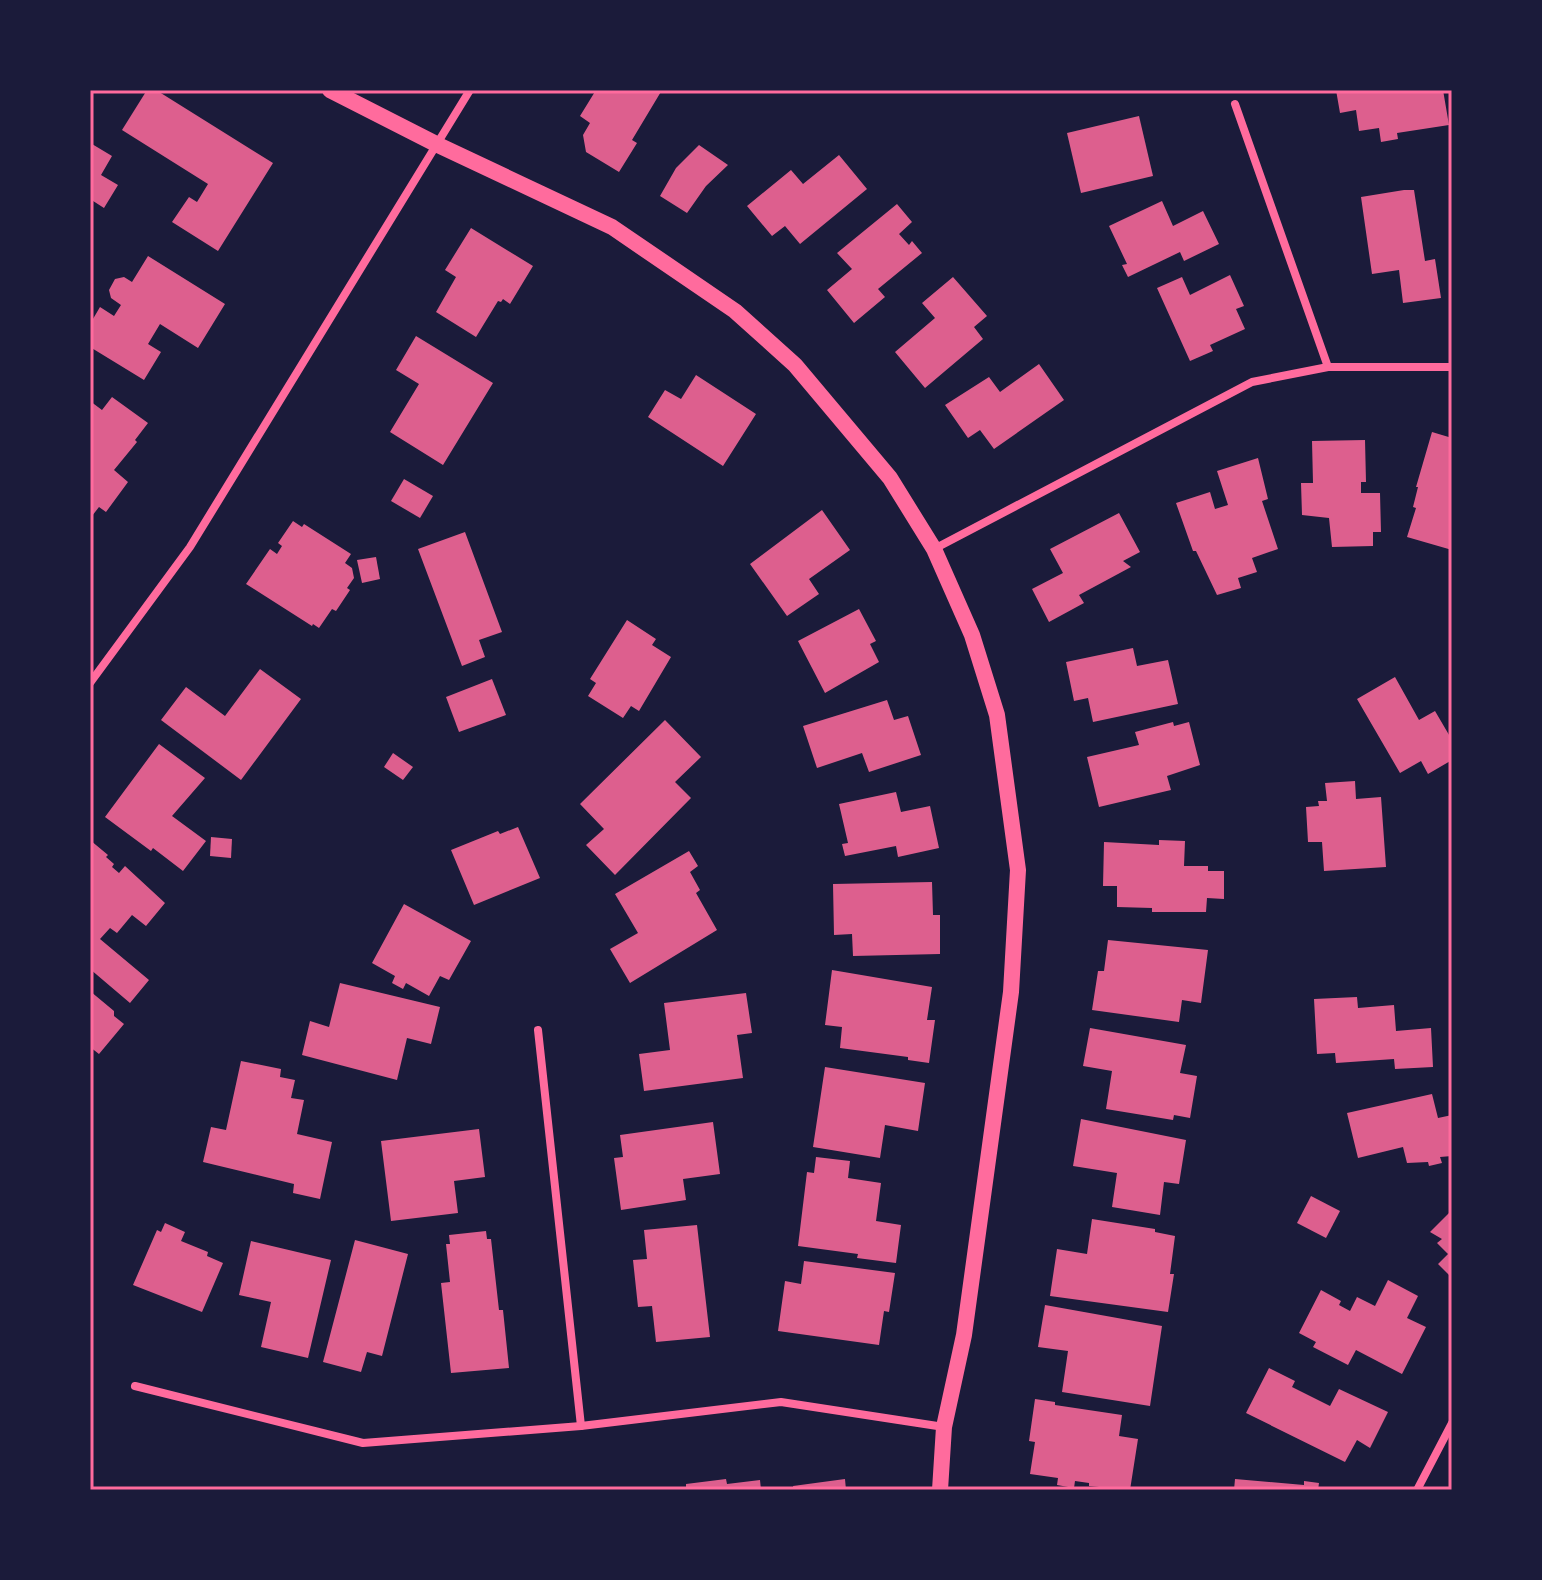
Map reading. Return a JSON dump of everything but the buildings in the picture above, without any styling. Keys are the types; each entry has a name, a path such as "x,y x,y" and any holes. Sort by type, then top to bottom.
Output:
{"main road":[{"path":"330,90 612,227 735,311 795,365 890,478 934,549 972,635 997,715 1018,870 1011,992 964,1335 944,1427 940,1490"}],"street":[{"path":"90,683 190,547 470,90"},
{"path":"1235,104 1328,367"},
{"path":"934,549 1252,382 1328,367 1452,367"},
{"path":"538,1030 581,1426"},
{"path":"135,1386 363,1443 581,1426 781,1402 944,1427"},
{"path":"1417,1490 1452,1423"}]}
